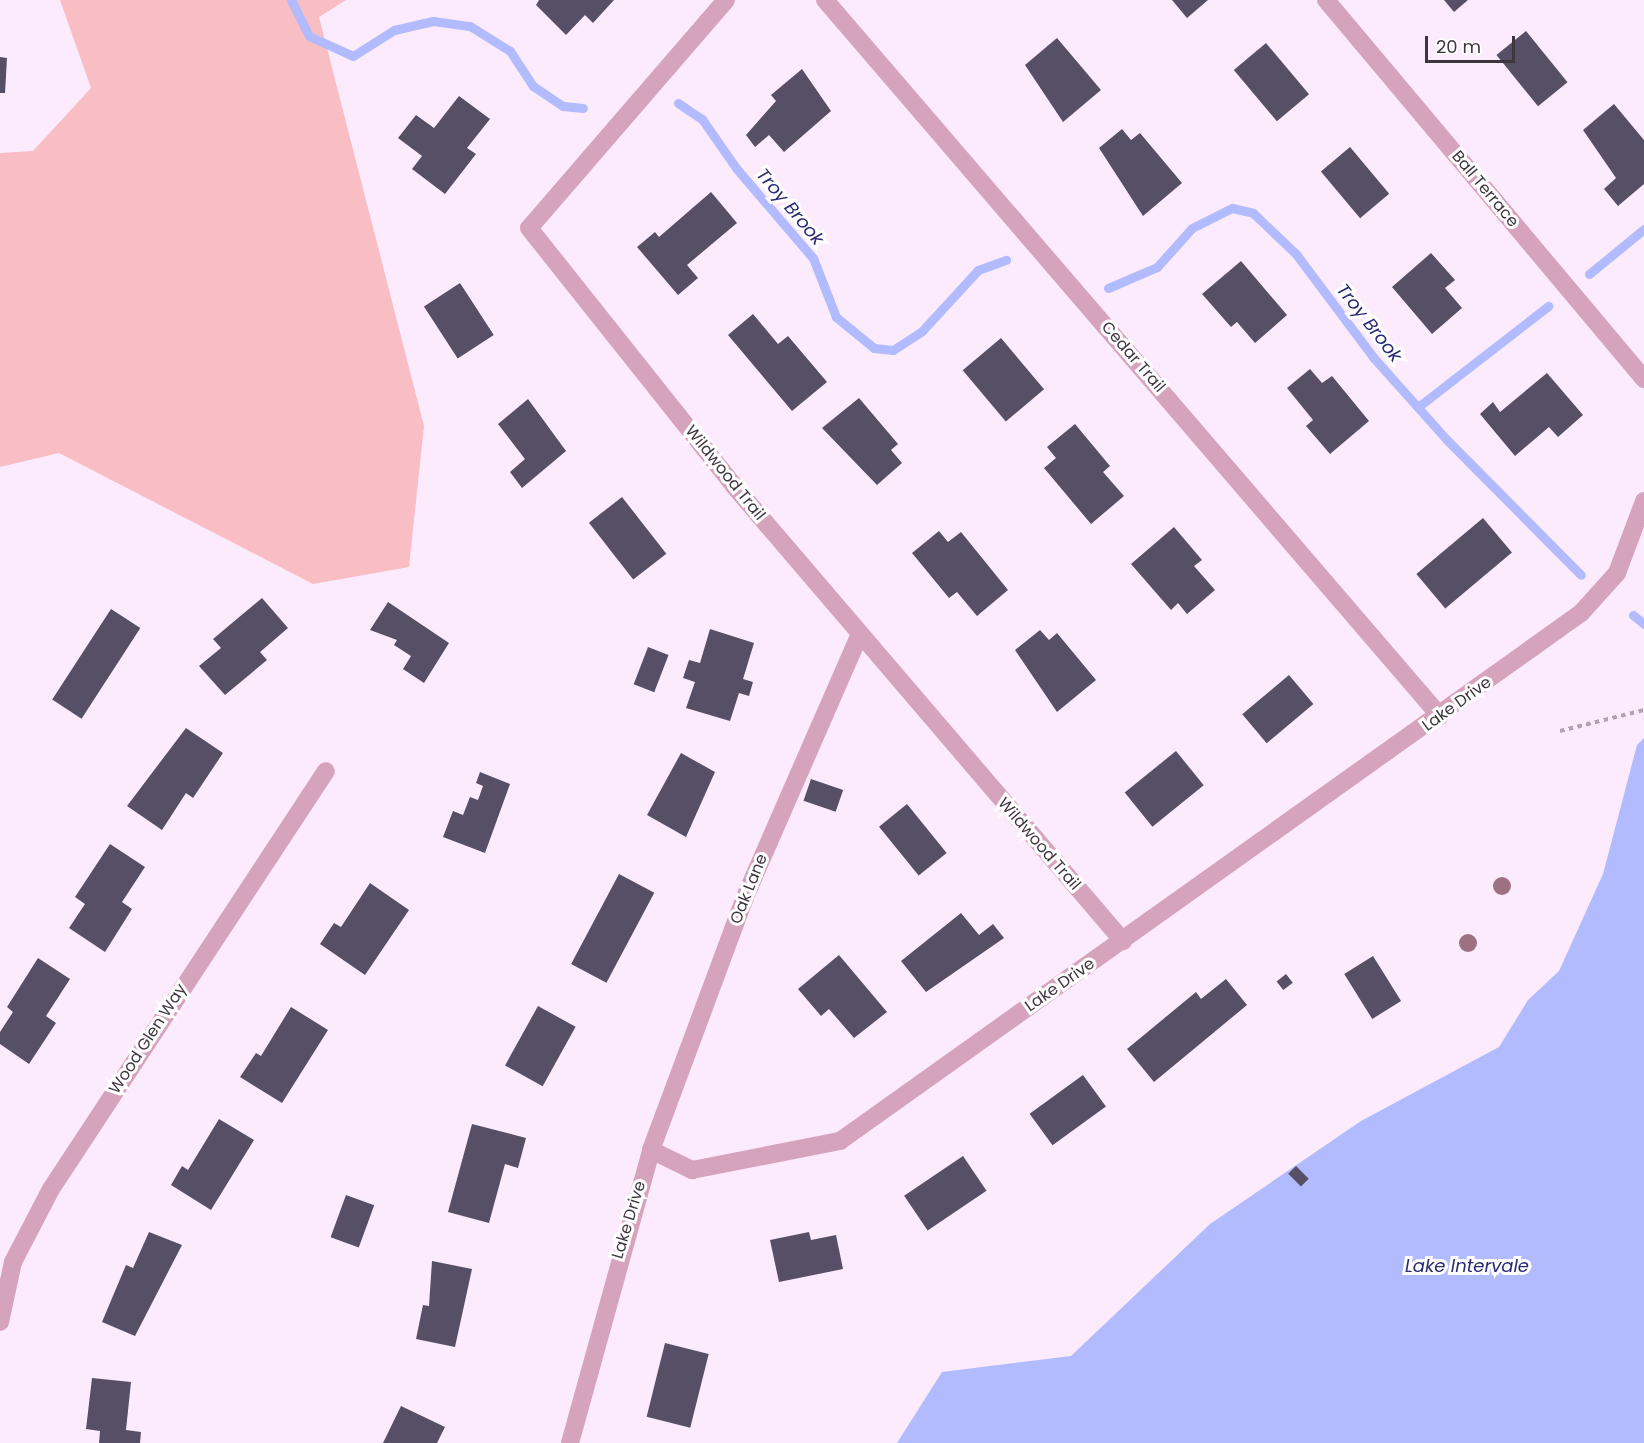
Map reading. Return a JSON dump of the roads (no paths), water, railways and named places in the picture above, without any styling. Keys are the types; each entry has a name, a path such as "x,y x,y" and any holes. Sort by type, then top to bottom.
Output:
{"street":[{"name":"Wildwood Trail","path":"726,0 529,228 734,486 1123,941"},
{"name":"Cedar Trail","path":"825,0 1440,716"},
{"name":"Ball Terrace","path":"1326,0 1644,379"},
{"name":"Lake Drive","path":"570,1443 651,1150 692,1170 840,1140 1440,716 1605,591 1644,501"},
{"name":"Oak Lane","path":"651,1150 745,897 860,634"},
{"name":"Wood Glen Way","path":"0,1322 13,1262 51,1188 326,771"}],"water":[{"name":"Lake Intervale","path":"1644,738 1644,1443 897,1443 942,1372 1071,1356 1210,1224 1361,1121 1499,1047 1528,1000 1559,971 1603,874 1637,745"}],"waterway":[{"name":"Troy Brook","path":"291,0 309,36 353,56 394,30 433,21 470,26 510,51 533,86 563,106 583,108"},
{"name":"Troy Brook","path":"678,103 702,119 736,168 813,258 836,317 874,348 893,350 922,331 978,270 1006,260"},
{"name":"Troy Brook","path":"1108,288 1157,267 1192,228 1232,208 1253,213 1296,254 1373,357 1447,440 1581,575"},
{"path":"1589,274 1644,229"},
{"path":"1418,407 1548,306"},
{"name":"Troy Brook","path":"1633,615 1644,624"}]}
